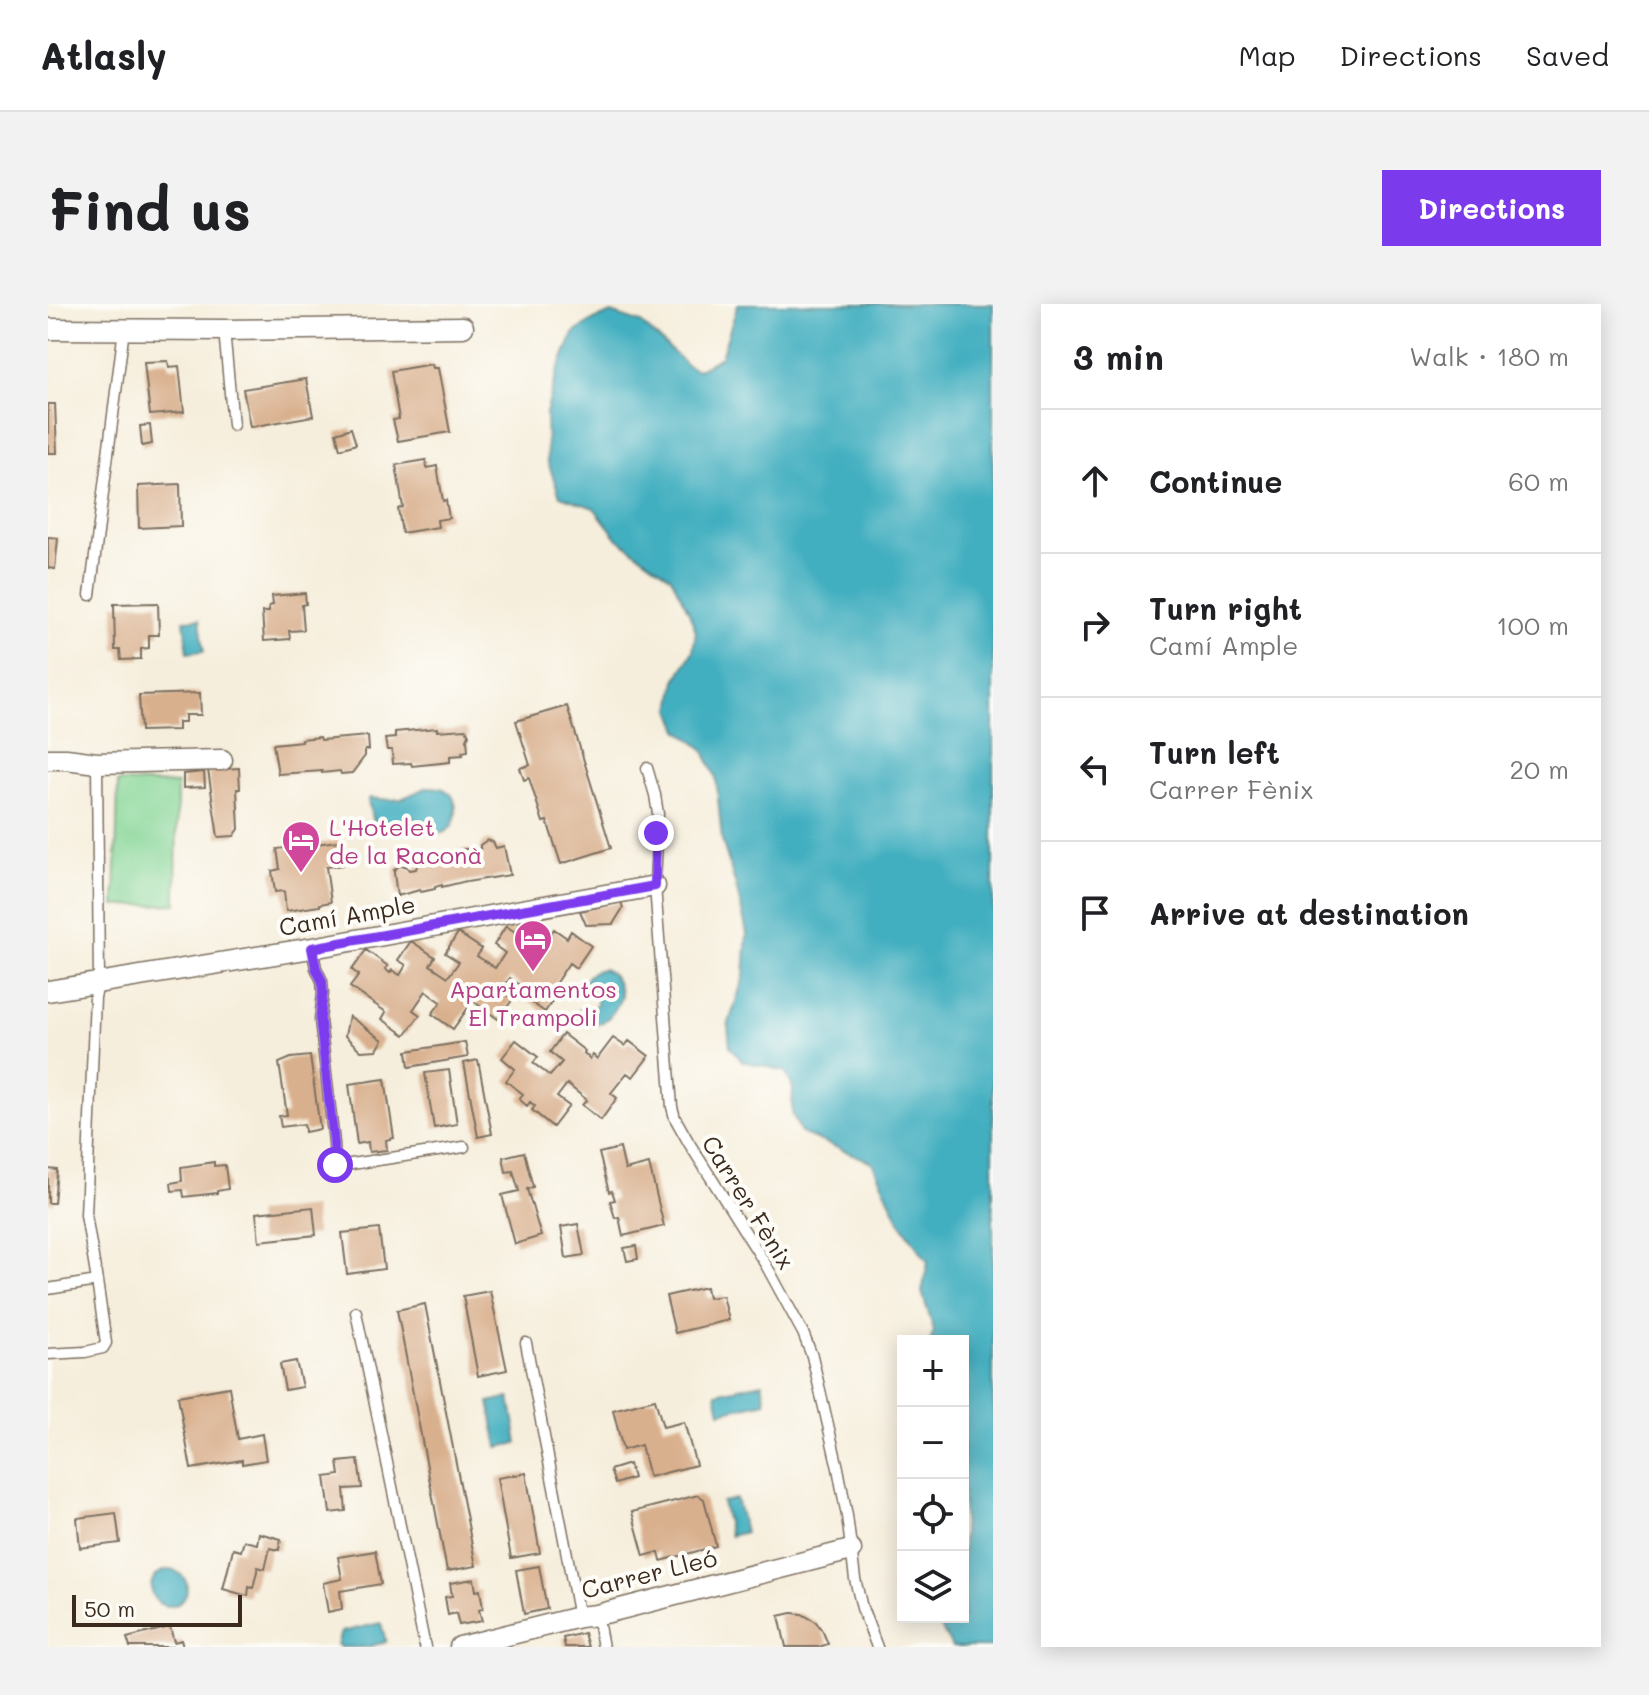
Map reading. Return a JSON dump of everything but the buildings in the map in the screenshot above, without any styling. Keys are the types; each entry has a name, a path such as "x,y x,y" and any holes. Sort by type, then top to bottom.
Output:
{"street":[{"path":"48,329 463,327"},
{"path":"48,759 97,763 222,760"},
{"name":"Camí Ample","path":"48,991 312,948 655,886"},
{"name":"Carrer Lleó","path":"460,1647 851,1550"}],"lane":[{"path":"90,595 124,329"},
{"path":"224,330 233,425"},
{"path":"48,1354 85,1352 103,1348 106,1343 86,1215 95,997 99,982 97,763"},
{"name":"Carrer Fènix","path":"647,768 658,814 655,886 670,1095 675,1118 766,1265 812,1356 838,1468 862,1608 877,1647"},
{"path":"312,948 322,981 320,1020 335,1165 464,1147"},
{"path":"48,1289 97,1281"},
{"path":"356,1312 425,1647"},
{"path":"526,1343 588,1616 603,1647"}],"green space":[{"path":"118,782 177,784 176,904 115,906"}],"water":[{"path":"738,304 993,304 993,1647 952,1647 938,1623 969,1623 969,1335 932,1335 934,1331 922,1292 928,1262 900,1222 872,1162 801,1133 792,1113 793,1088 785,1071 742,1061 730,1047 728,1026 744,976 747,933 722,840 716,777 703,749 679,730 671,710 676,680 693,651 696,631 671,577 618,539 594,508 560,496 547,460 546,413 558,370 574,333 594,320 612,313 641,323 688,366 697,370 721,357"},
{"path":"200,619 204,651 188,653 184,620"},
{"path":"428,787 443,789 453,797 455,816 446,831 438,833 427,829 414,818 374,828 370,798 401,799"},
{"path":"603,969 616,980 621,997 614,1011 603,1022 583,1024 576,1019 576,1013 590,1010 597,1004 592,993 583,991 584,983 591,973"},
{"path":"762,1383 766,1402 720,1412 716,1393"},
{"path":"510,1398 518,1443 498,1447 489,1402"},
{"path":"736,1499 745,1532 730,1536 722,1502"},
{"path":"169,1570 182,1575 187,1588 182,1601 169,1606 156,1601 151,1588 156,1575"},
{"path":"381,1623 386,1642 366,1647 340,1647 337,1644 341,1632"}],"place":[{"name":"L'Hotelet de la Raconà","path":"301,874"},
{"name":"Apartamentos El Trampoli","path":"533,973"}],"route":[{"path":"335,1165 320,1020 322,981 312,948 655,886 656,833"}]}
